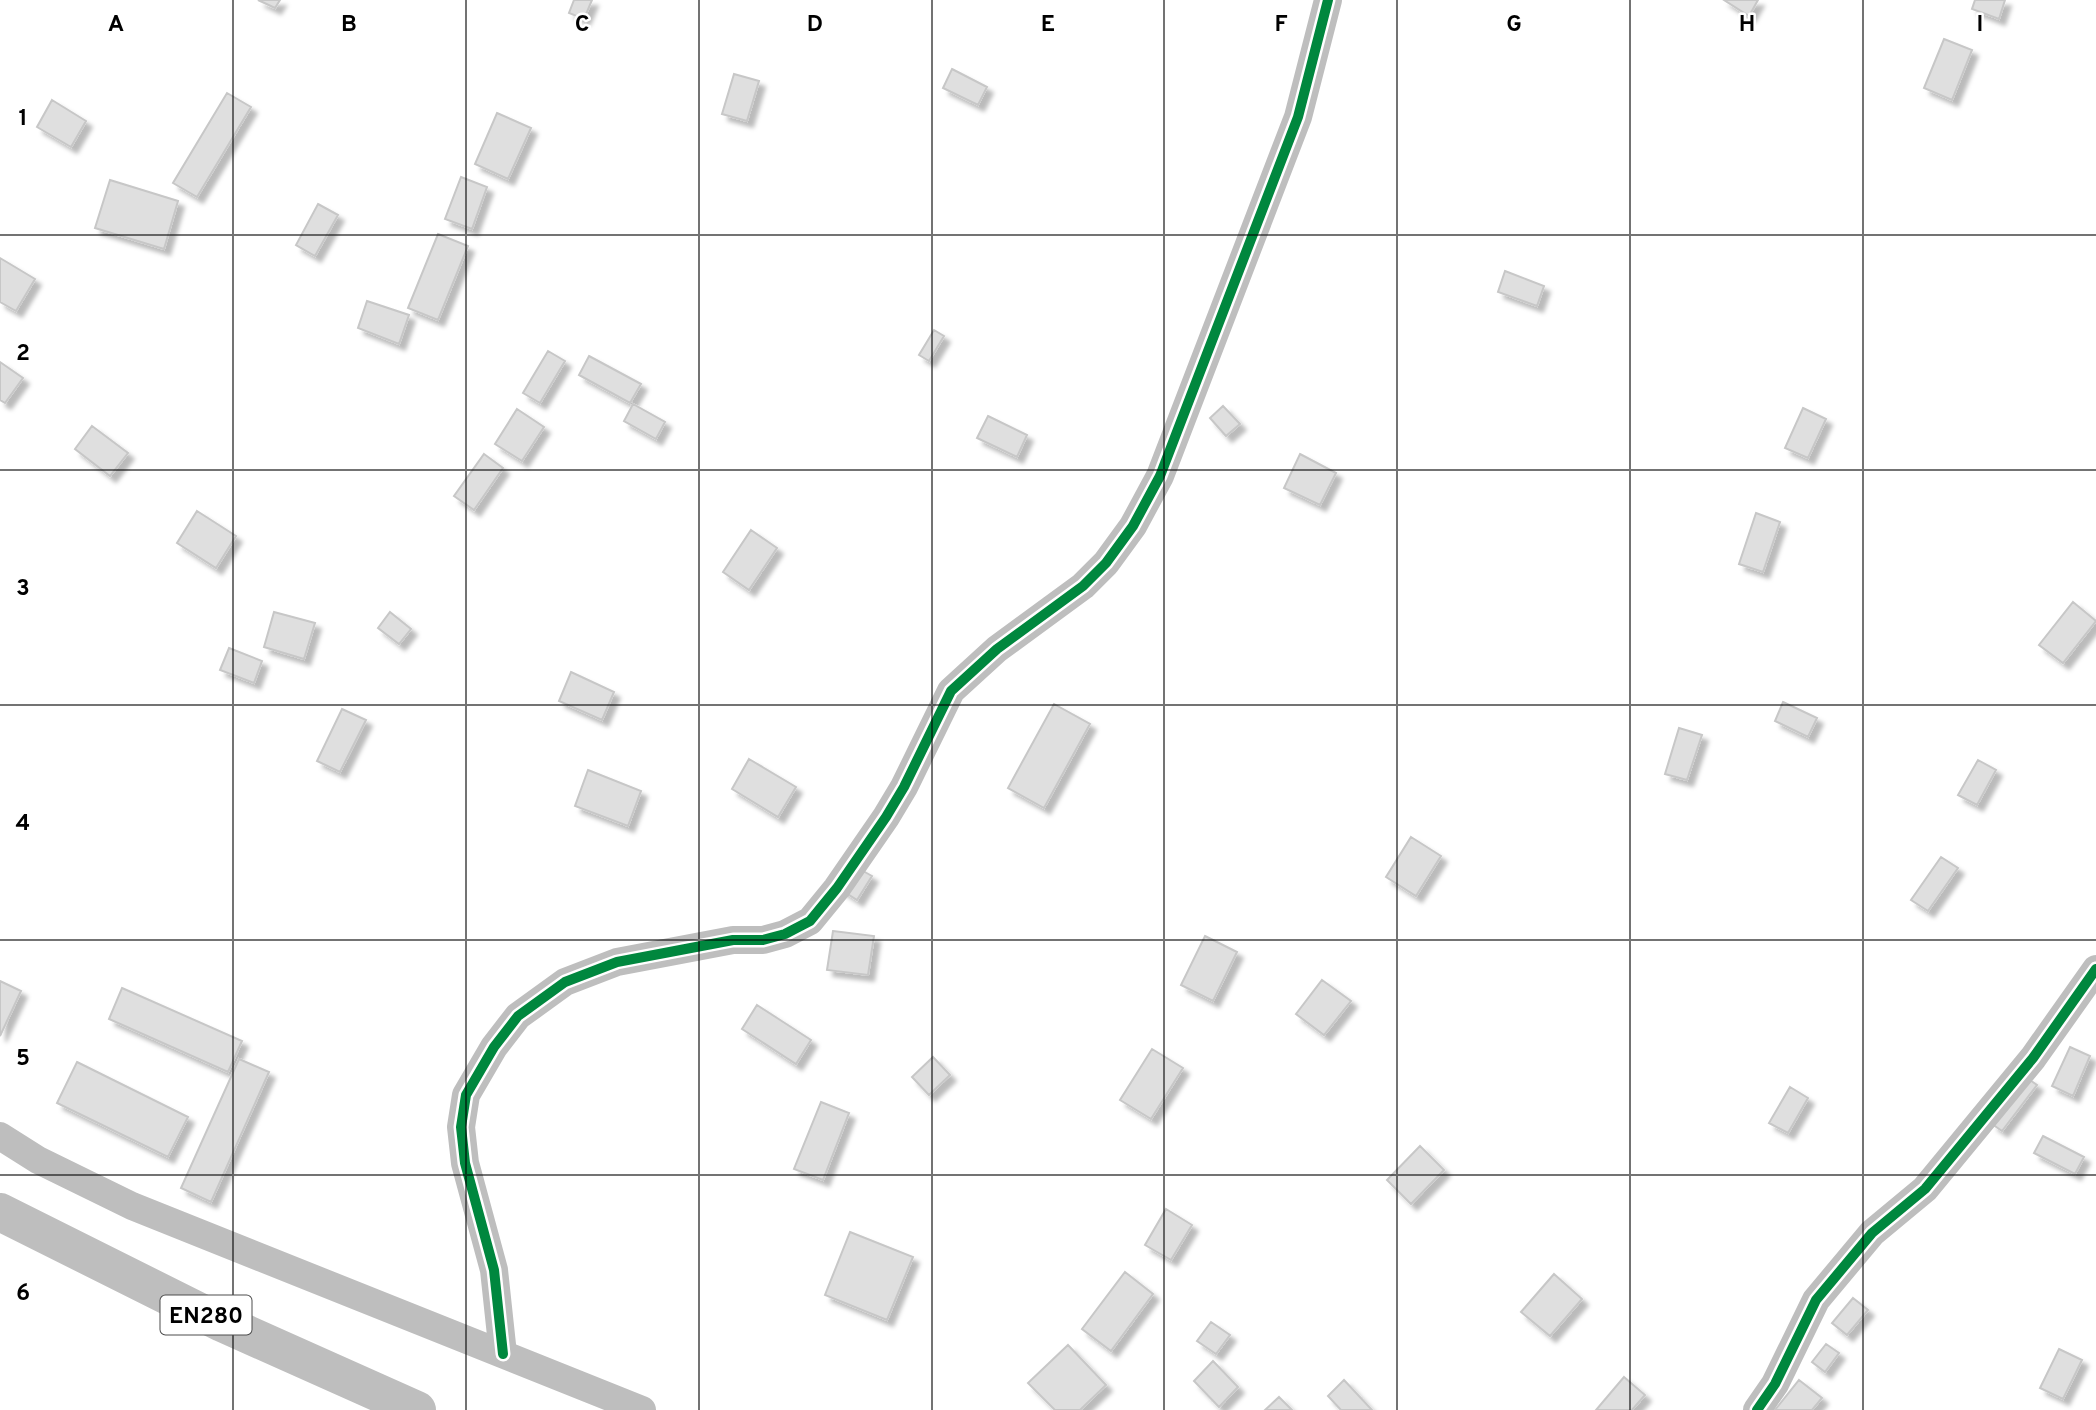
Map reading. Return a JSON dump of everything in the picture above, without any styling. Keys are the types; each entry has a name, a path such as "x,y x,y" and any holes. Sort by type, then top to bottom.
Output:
{"main road":[{"name":"EN280","path":"0,1212 222,1323 416,1410"}],"street":[{"path":"503,1354 494,1270 466,1163 461,1127 466,1095 494,1047 518,1016 565,982 617,962 733,940 763,940 785,934 810,921 837,888 904,788 951,691 997,649 1068,600 1106,563 1133,526 1165,463 1298,117 1328,0"},
{"path":"1758,1410 1775,1384 1816,1300 1872,1233 1925,1189 2033,1058 2096,969"},
{"path":"0,1136 38,1160 132,1206 642,1410"}],"building":[{"path":"258,0 280,0 275,8"},
{"path":"574,0 592,0 584,19 569,13"},
{"path":"1724,0 1758,0 1749,16"},
{"path":"1975,0 2005,0 1999,19 1972,9"},
{"path":"1944,39 1972,50 1952,100 1924,88"},
{"path":"952,69 987,87 978,105 943,88"},
{"path":"734,74 759,81 747,121 722,114"},
{"path":"227,93 251,107 197,197 173,183"},
{"path":"52,100 86,121 71,147 37,127"},
{"path":"497,113 531,128 508,179 475,164"},
{"path":"461,177 487,187 472,229 445,219"},
{"path":"110,180 178,201 164,249 95,228"},
{"path":"318,204 338,215 315,256 296,245"},
{"path":"438,234 468,246 438,320 408,308"},
{"path":"0,258 35,279 16,311 0,302"},
{"path":"1505,271 1544,286 1537,306 1498,292"},
{"path":"367,301 409,315 399,344 358,328"},
{"path":"934,330 944,336 929,361 919,355"},
{"path":"548,351 565,361 540,403 523,393"},
{"path":"589,356 641,384 630,403 579,375"},
{"path":"0,362 23,378 5,403 0,400"},
{"path":"633,404 665,422 656,439 624,421"},
{"path":"1223,406 1240,424 1226,436 1210,418"},
{"path":"1803,408 1826,419 1808,458 1785,448"},
{"path":"517,409 544,427 522,461 495,444"},
{"path":"988,416 1027,435 1017,457 977,438"},
{"path":"92,426 128,453 110,476 75,449"},
{"path":"484,454 503,468 474,510 454,496"},
{"path":"1300,454 1336,473 1320,505 1284,488"},
{"path":"197,511 236,536 216,568 177,543"},
{"path":"1756,513 1780,522 1763,572 1739,564"},
{"path":"751,530 777,548 749,590 723,572"},
{"path":"2073,602 2096,621 2063,663 2039,645"},
{"path":"274,612 315,623 304,659 264,647"},
{"path":"390,612 411,629 399,644 378,628"},
{"path":"229,648 262,661 254,683 220,670"},
{"path":"571,672 614,692 602,720 559,701"},
{"path":"1783,702 1817,718 1808,737 1775,721"},
{"path":"1054,704 1090,724 1044,808 1008,788"},
{"path":"342,709 366,720 340,772 317,761"},
{"path":"1679,728 1702,735 1687,780 1665,774"},
{"path":"749,759 796,787 778,817 732,789"},
{"path":"1978,760 1996,770 1977,805 1958,795"},
{"path":"588,770 641,791 628,826 575,806"},
{"path":"1411,837 1441,856 1416,896 1386,877"},
{"path":"1941,857 1958,868 1928,911 1911,900"},
{"path":"854,866 872,876 857,900 840,889"},
{"path":"833,931 874,936 868,975 827,970"},
{"path":"1205,936 1237,952 1213,1001 1181,985"},
{"path":"1322,980 1351,1001 1324,1035 1296,1014"},
{"path":"0,981 21,991 0,1036"},
{"path":"122,988 242,1041 228,1072 109,1019"},
{"path":"757,1005 811,1040 796,1064 742,1029"},
{"path":"2070,1047 2090,1056 2073,1096 2052,1086"},
{"path":"1152,1049 1183,1068 1151,1119 1120,1100"},
{"path":"933,1057 950,1075 929,1095 912,1077"},
{"path":"239,1059 269,1072 211,1202 181,1188"},
{"path":"77,1062 188,1117 168,1157 57,1103"},
{"path":"2027,1078 2037,1085 2002,1131 1992,1124"},
{"path":"1790,1087 1808,1098 1788,1133 1769,1123"},
{"path":"821,1102 849,1113 823,1180 794,1169"},
{"path":"2043,1136 2084,1157 2075,1174 2034,1153"},
{"path":"1420,1146 1444,1170 1411,1204 1387,1180"},
{"path":"1166,1209 1192,1225 1171,1260 1145,1245"},
{"path":"850,1232 913,1257 887,1320 825,1295"},
{"path":"1125,1272 1153,1294 1111,1351 1082,1329"},
{"path":"1554,1274 1582,1299 1550,1336 1521,1312"},
{"path":"1853,1298 1868,1310 1847,1335 1832,1323"},
{"path":"1211,1322 1230,1335 1216,1354 1197,1341"},
{"path":"1826,1344 1839,1353 1825,1372 1812,1362"},
{"path":"1068,1345 1106,1385 1080,1410 1055,1410 1028,1383"},
{"path":"2059,1349 2082,1360 2063,1399 2040,1388"},
{"path":"1213,1361 1238,1387 1219,1407 1194,1381"},
{"path":"1624,1377 1645,1395 1632,1410 1596,1410"},
{"path":"1344,1380 1372,1410 1341,1410 1328,1396"},
{"path":"1799,1380 1822,1398 1812,1410 1775,1410"},
{"path":"1279,1397 1292,1410 1265,1410"}],"cycle path":[{"path":"503,1354 494,1270 465,1163 461,1127 466,1095 494,1047 518,1016 565,982 617,962 733,940 763,940 785,934 810,921 837,888 886,817 904,787 951,691 997,649 1083,586 1106,563 1133,526 1160,476 1298,117 1328,0"},
{"path":"1757,1410 1775,1384 1816,1300 1872,1233 1925,1189 2033,1058 2096,969"}]}
